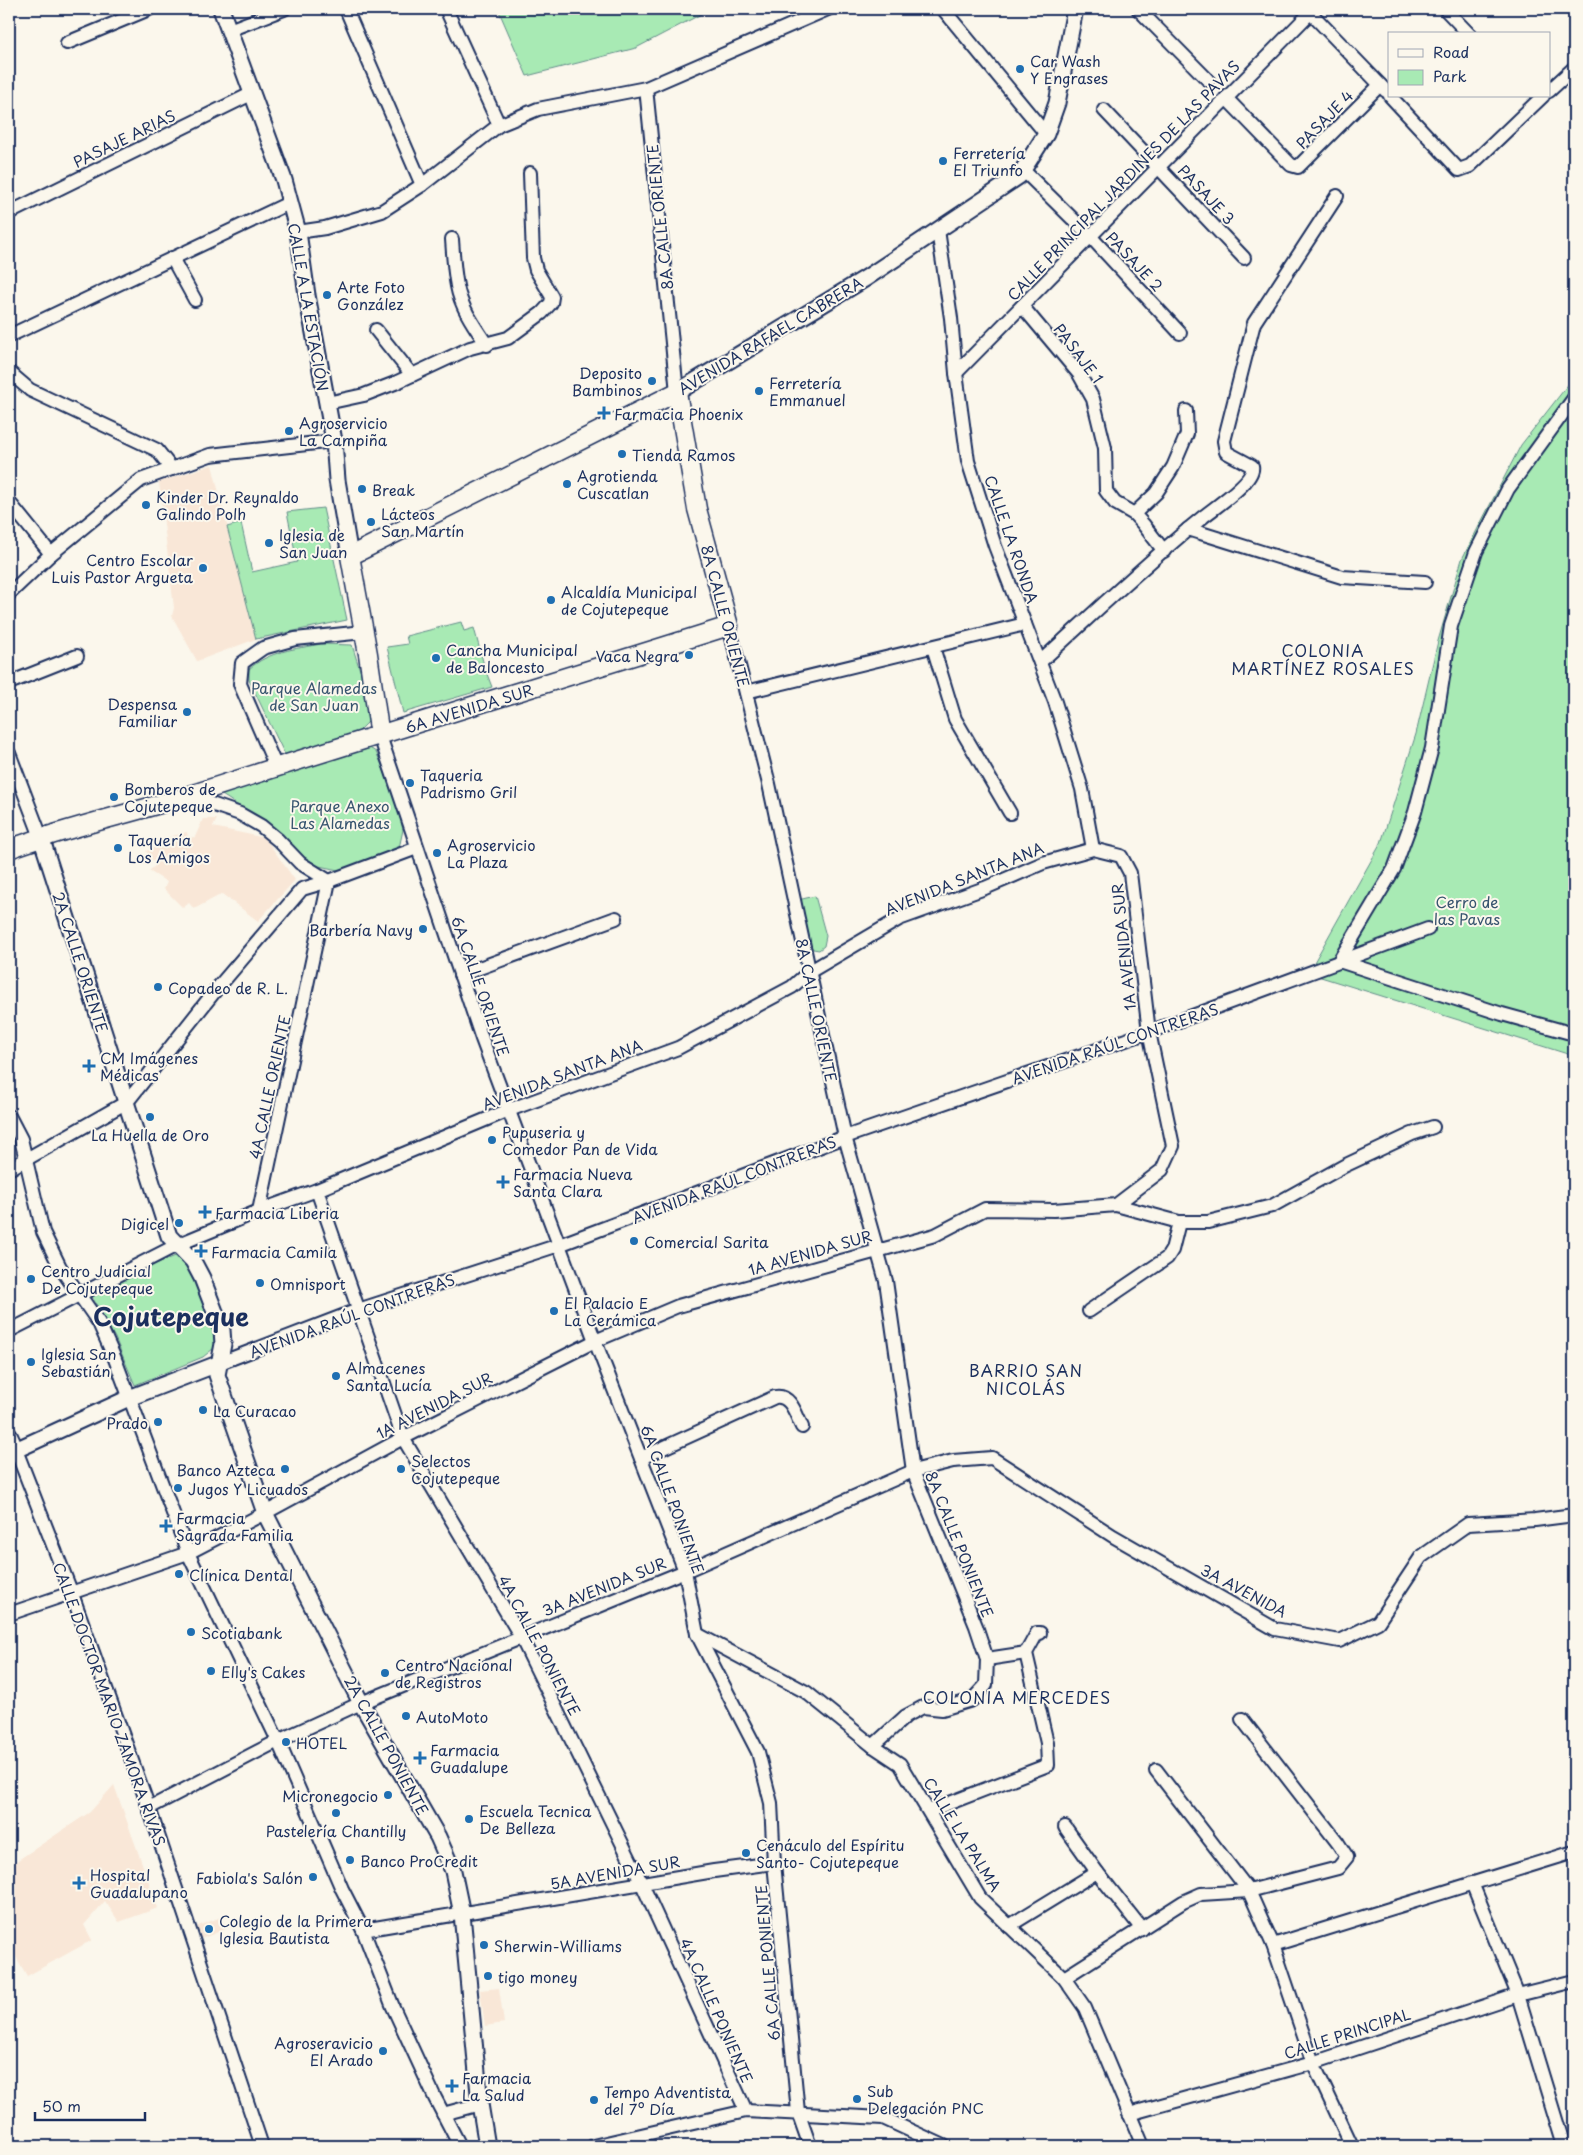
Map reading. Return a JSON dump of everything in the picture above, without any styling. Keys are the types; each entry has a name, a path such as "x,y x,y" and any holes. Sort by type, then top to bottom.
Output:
{"main road":[{"name":"AVENIDA RAFAEL CABRERA","path":"350,556 677,392"},
{"name":"8A CALLE ORIENTE","path":"677,392 697,509 729,626"},
{"path":"350,556 380,736"},
{"name":"6A AVENIDA SUR","path":"9,849 41,837 188,796 729,626"}],"street":[{"path":"68,42 149,9"},
{"name":"CALLE A LA ESTACIÓN","path":"222,9 284,180 298,232 307,294 334,441 337,480 350,556"},
{"path":"229,30 284,9"},
{"path":"346,9 422,185"},
{"path":"446,9 499,125"},
{"path":"298,232 325,228 382,211 422,185 499,125 538,108 646,88 828,9"},
{"path":"943,9 1046,134"},
{"name":"AVENIDA RAFAEL CABRERA","path":"677,392 866,278 1019,176 1046,134 1057,103 1075,9"},
{"path":"1138,9 1208,80"},
{"path":"1445,9 1467,32"},
{"path":"1310,10 1388,94"},
{"name":"CALLE PRINCIPAL JARDINES DE LAS PAVAS","path":"956,373 1310,10"},
{"path":"1550,90 1574,68"},
{"name":"PASAJE 4","path":"1226,98 1291,165 1298,167 1380,85"},
{"name":"8A CALLE ORIENTE","path":"646,88 677,392"},
{"name":"PASAJE ARIAS","path":"9,214 253,92"},
{"path":"1392,98 1459,170 1470,166 1536,98"},
{"name":"PASAJE 3","path":"1104,110 1244,258"},
{"name":"PASAJE 2","path":"1023,170 1090,236 1180,333"},
{"path":"327,403 364,395 470,348 508,338 542,313 551,303 552,297 536,270 533,258 530,173"},
{"path":"1040,662 1188,529 1243,485 1252,473 1252,466 1226,452 1224,441 1254,323 1337,196"},
{"path":"9,336 289,203"},
{"name":"CALLE LA RONDA","path":"938,230 952,318 956,373 968,461 995,546 1040,662 1082,789 1093,849"},
{"path":"452,239 457,286 462,303 487,345"},
{"path":"172,258 195,300"},
{"name":"PASAJE 1","path":"1022,306 1079,374 1094,399 1105,448 1106,490 1115,503 1134,514 1164,551"},
{"path":"376,330 412,375"},
{"path":"9,372 30,390 157,450 172,469"},
{"path":"1574,398 1508,489 1476,552 1450,626 1432,748 1415,812 1394,869 1339,961 1502,1014 1574,1034"},
{"path":"1134,514 1156,493 1173,467 1187,434 1186,411"},
{"path":"9,594 51,554 141,480 210,455 334,441"},
{"path":"9,502 51,554"},
{"path":"1188,529 1342,577 1424,582"},
{"path":"746,692 1025,624"},
{"name":"8A CALLE ORIENTE","path":"729,626 769,784 845,1137"},
{"path":"276,767 240,684 242,663 263,648 295,639 364,632"},
{"path":"933,647 955,718 1010,813"},
{"path":"9,682 76,656"},
{"name":"6A CALLE ORIENTE","path":"380,736 460,975 559,1245"},
{"name":"2A CALLE ORIENTE","path":"9,753 41,837 169,1236 193,1261 202,1278 222,1330 223,1344 220,1363"},
{"path":"188,796 240,814 261,826 278,840 300,863 329,881"},
{"path":"9,1169 27,1161 127,1102 215,991 296,895 310,885 329,881 417,848"},
{"name":"AVENIDA SANTA ANA","path":"9,1331 177,1245 259,1211 317,1190 509,1110 678,1048 792,987 809,972 900,919 985,888 1043,863 1093,849 1122,856"},
{"name":"1A AVENIDA SUR","path":"9,1614 188,1553 266,1514 403,1438 595,1341 678,1306 934,1235 985,1209 1054,1210 1116,1205 1162,1170 1173,1146 1148,1032 1130,873 1122,856"},
{"name":"4A CALLE ORIENTE","path":"259,1211 329,881"},
{"path":"460,975 616,918"},
{"name":"AVENIDA RAÚL CONTRERAS","path":"12,1452 129,1398 358,1310 559,1245 845,1137 1148,1032 1428,928"},
{"path":"9,1116 21,1140 44,1232 60,1268 99,1323 188,1553 278,1741 342,1888 363,1930 393,2007 460,2146"},
{"path":"1116,1205 1179,1222 1208,1222 1272,1206 1344,1166 1412,1134 1433,1127"},
{"name":"8A CALLE PONIENTE","path":"845,1137 886,1281 913,1471 976,1626 987,1659 986,1685 972,1700 942,1709 923,1706 906,1716 873,1746"},
{"name":"4A CALLE PONIENTE","path":"317,1190 403,1438 521,1637 642,1884 746,2111"},
{"path":"1089,1311 1167,1258 1172,1250 1179,1222"},
{"name":"6A CALLE PONIENTE","path":"559,1245 685,1571 697,1634 758,1752 771,1802 774,1863 798,2112 810,2146"},
{"name":"2A CALLE PONIENTE","path":"220,1363 217,1375 219,1382 266,1514 361,1703 438,1837 453,1871 462,1914 480,2104 487,2146"},
{"path":"641,1458 775,1397 781,1396 786,1398 802,1427"},
{"name":"CALLE DOCTOR MARIO ZAMORA RIVAS","path":"9,1435 12,1452 72,1594 149,1808 262,2146"},
{"name":"3A AVENIDA","path":"913,1471 953,1460 992,1458 1113,1536 1275,1629 1339,1641 1378,1622 1421,1557 1468,1524 1536,1520 1574,1515"},
{"name":"3A AVENIDA SUR","path":"149,1808 278,1741 361,1703 685,1571 913,1471"},
{"path":"929,1811 1048,1765 1047,1743 1026,1653 1037,1632 1040,1633"},
{"name":"CALLE LA PALMA","path":"697,1634 806,1692 873,1746 900,1764 980,1898 1064,1978 1085,2008 1143,2146"},
{"path":"987,1659 1026,1653"},
{"path":"1064,1978 1183,1902 1201,1894 1249,1891 1338,1868 1346,1858 1338,1843 1242,1720"},
{"path":"1156,1770 1249,1891 1273,1945 1313,2063 1352,2146"},
{"path":"1065,1827 1097,1872 1142,1929"},
{"path":"1273,1945 1574,1852"},
{"name":"5A AVENIDA SUR","path":"363,1930 774,1863"},
{"path":"1009,1926 1097,1872"},
{"path":"1472,1883 1518,1995 1564,2146"},
{"name":"CALLE PRINCIPAL","path":"1129,2114 1313,2063 1518,1995 1574,1981"},
{"path":"443,2114 480,2104"},
{"path":"593,2146 746,2111 798,2112 883,2118 944,2146"}],"shaded area":[{"name":"Centro Escolar Luis Pastor Argueta","path":"212,465 256,639 197,661 172,616 174,608 159,482"},
{"path":"203,819 217,819 213,827 265,838 295,880 258,921 222,894 194,909 189,903 183,908 164,889 167,882 149,871 156,865 146,851 153,848 152,842 187,832 188,838 195,837"},
{"name":"Hospital Guadalupano","path":"114,1785 158,1908 119,1922 105,1901 84,1925 92,1940 27,1976 12,1950 9,1950 9,1866 90,1812"},
{"name":"Colegio de la Primera Iglesia Bautista","path":"221,1917 226,1929 198,1940 193,1928"},
{"path":"499,1988 504,2023 485,2026 480,1990"}],"green space":[{"path":"498,9 711,9 636,48 527,76"},
{"name":"Cerro de las Pavas","path":"1574,377 1574,1056 1308,973 1381,843 1416,734 1438,641 1462,559 1521,445"},
{"path":"323,508 347,620 256,639 227,527 241,523 252,572 297,562 287,512"},
{"name":"Cancha Municipal de Baloncesto","path":"461,622 464,631 474,628 492,687 403,713 387,647 408,644 406,636"},
{"name":"Parque Alamedas de San Juan","path":"321,644 352,645 365,686 372,718 356,734 285,755 249,680 249,669 274,654"},
{"name":"Parque Anexo Las Alamedas","path":"368,747 376,752 381,763 397,804 403,830 397,857 353,873 314,865 295,852 265,823 222,795 260,779"},
{"path":"815,896 826,936 824,946 819,950 813,949 808,941 798,900"},
{"path":"178,1255 194,1277 204,1297 219,1344 203,1357 135,1385 115,1338 91,1295 138,1271"}],"place":[{"name":"Car Wash Y Engrases","path":"1020,69"},
{"name":"Ferretería El Triunfo","path":"943,161"},
{"name":"Arte Foto González","path":"327,295"},
{"name":"Deposito Bambinos","path":"652,381"},
{"name":"Ferretería Emmanuel","path":"759,391"},
{"name":"Farmacia Phoenix","path":"604,413"},
{"name":"Agroservicio La Campiña","path":"289,431"},
{"name":"Tienda Ramos","path":"622,454"},
{"name":"Agrotienda Cuscatlan","path":"567,484"},
{"name":"Break","path":"362,489"},
{"name":"Kinder Dr. Reynaldo Galindo Polh","path":"146,505"},
{"name":"Lácteos San Martín","path":"371,522"},
{"name":"Iglesia de San Juan","path":"269,543"},
{"name":"Centro Escolar Luis Pastor Argueta","path":"203,568"},
{"name":"Alcaldía Municipal de Cojutepeque","path":"551,600"},
{"name":"Vaca Negra","path":"689,655"},
{"name":"Cancha Municipal de Baloncesto","path":"436,658"},
{"name":"Despensa Familiar","path":"187,712"},
{"name":"Taqueria Padrismo Gril","path":"410,783"},
{"name":"Bomberos de Cojutepeque","path":"114,797"},
{"name":"Taquería Los Amigos","path":"118,848"},
{"name":"Agroservicio La Plaza","path":"437,853"},
{"name":"Barbería Navy","path":"423,929"},
{"name":"Copadeo de R. L.","path":"158,987"},
{"name":"CM Imágenes Médicas","path":"89,1066"},
{"name":"La Huella de Oro","path":"150,1117"},
{"name":"Pupuseria y Comedor Pan de Vida","path":"492,1140"},
{"name":"Farmacia Nueva Santa Clara","path":"503,1182"},
{"name":"Farmacia Liberia","path":"205,1212"},
{"name":"Digicel","path":"179,1223"},
{"name":"Comercial Sarita","path":"634,1241"},
{"name":"Farmacia Camila","path":"201,1251"},
{"name":"Centro Judicial De Cojutepeque","path":"31,1279"},
{"name":"Omnisport","path":"260,1283"},
{"name":"El Palacio E La Cerámica","path":"554,1311"},
{"name":"Iglesia San Sebastián","path":"31,1362"},
{"name":"Almacenes Santa Lucía","path":"336,1376"},
{"name":"La Curacao","path":"203,1410"},
{"name":"Prado","path":"158,1422"},
{"name":"Banco Azteca","path":"285,1469"},
{"name":"Selectos Cojutepeque","path":"401,1469"},
{"name":"Jugos Y Licuados","path":"178,1488"},
{"name":"Farmacia Sagrada Familia","path":"166,1526"},
{"name":"Clínica Dental","path":"179,1574"},
{"name":"Scotiabank","path":"191,1632"},
{"name":"Elly's Cakes","path":"211,1671"},
{"name":"Centro Nacional de Registros","path":"385,1673"},
{"name":"AutoMoto","path":"406,1716"},
{"name":"HOTEL","path":"286,1742"},
{"name":"Farmacia Guadalupe","path":"420,1758"},
{"name":"Micronegocio","path":"388,1795"},
{"name":"Pastelería Chantilly","path":"336,1813"},
{"name":"Escuela Tecnica De Belleza","path":"469,1819"},
{"name":"Cenáculo del Espíritu Santo- Cojutepeque","path":"746,1853"},
{"name":"Banco ProCredit","path":"350,1860"},
{"name":"Fabiola's Salón","path":"313,1877"},
{"name":"Hospital Guadalupano","path":"79,1883"},
{"name":"Colegio de la Primera Iglesia Bautista","path":"209,1929"},
{"name":"Sherwin-Williams","path":"484,1945"},
{"name":"tigo money","path":"488,1976"},
{"name":"Agroseravicio El Arado","path":"383,2051"},
{"name":"Farmacia La Salud","path":"452,2086"},
{"name":"Sub Delegación PNC","path":"857,2099"},
{"name":"Tempo Adventista del 7º Día","path":"594,2100"}],"district":[{"name":"COLONIA MARTÍNEZ ROSALES","path":"1323,659"},
{"name":"Cojutepeque","path":"171,1316"},
{"name":"BARRIO SAN NICOLÁS","path":"1026,1379"},
{"name":"COLONIA MERCEDES","path":"1017,1697"}]}
